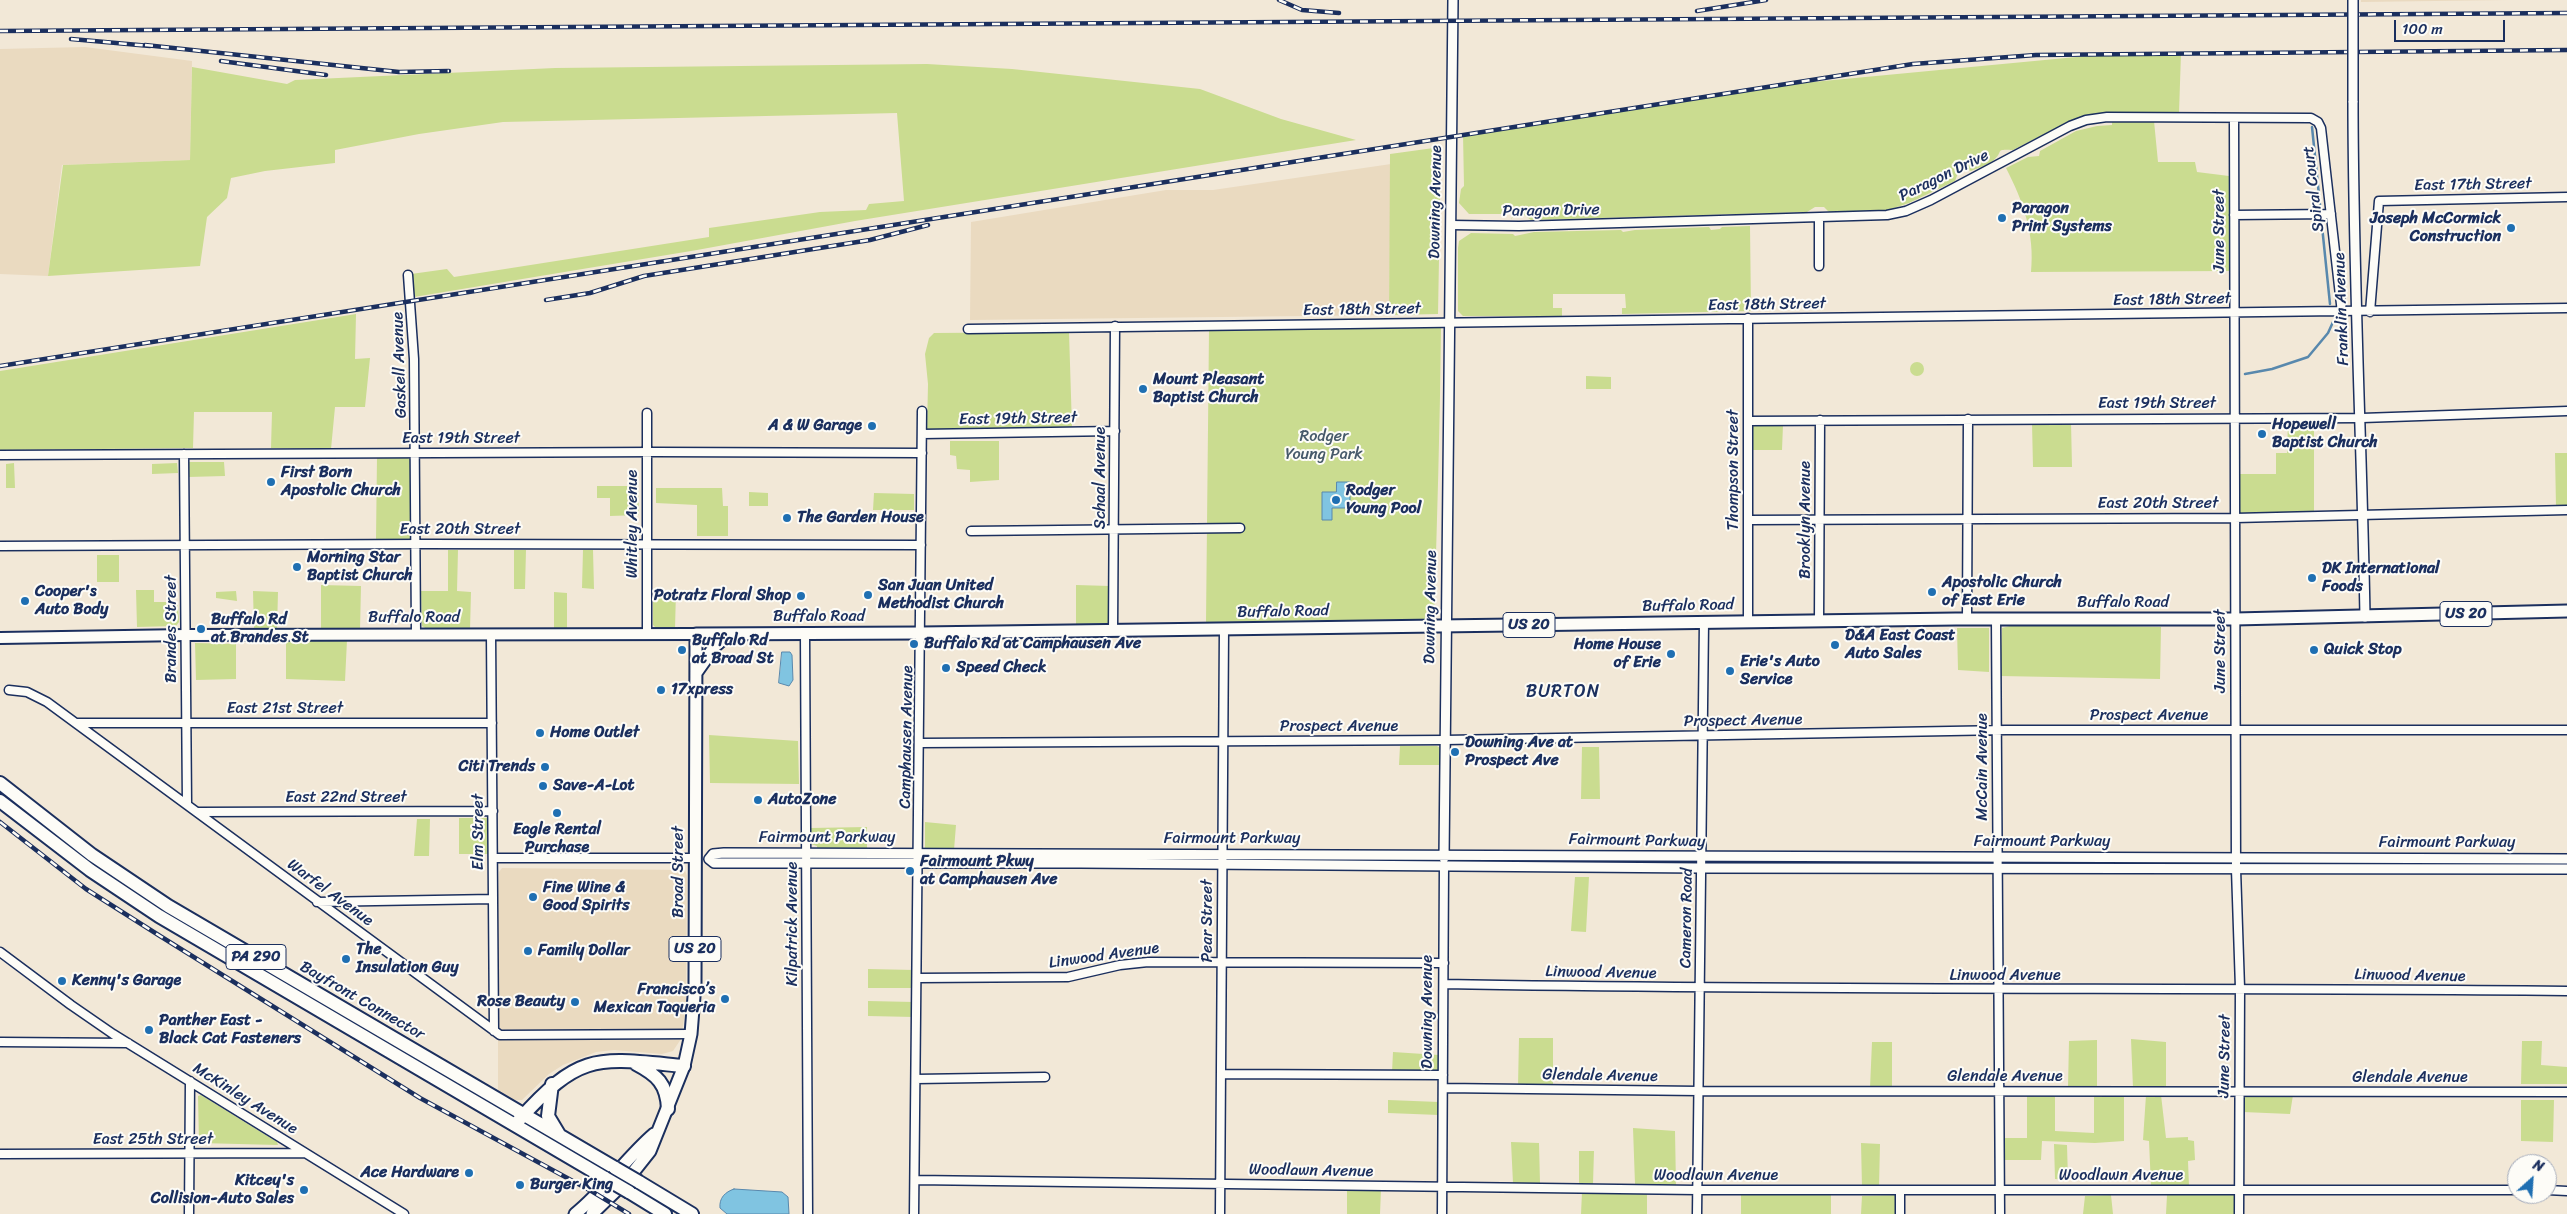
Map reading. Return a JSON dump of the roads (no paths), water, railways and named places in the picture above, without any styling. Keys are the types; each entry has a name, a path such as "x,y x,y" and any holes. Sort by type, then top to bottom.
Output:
{"highway":[{"name":"Bayfront Connector","path":"0,783 78,845 144,891 692,1214"},
{"name":"Bayfront Connector","path":"0,801 44,837 131,898 665,1214"},
{"path":"514,1125 552,1084 586,1065 606,1061 684,1066"},
{"path":"632,1062 661,1080 666,1092 668,1109"},
{"path":"552,1084 548,1116 561,1137"}],"main road":[{"name":"Buffalo Road","path":"0,638 186,635 921,633 1704,622 2235,619 2567,611"},
{"name":"Broad Street","path":"592,1214 616,1192 650,1151 684,1066 691,1034 695,1000 696,634"},
{"path":"696,673 715,646 729,634"},
{"name":"Broad Street","path":"576,1214 601,1192 641,1145 656,1132"}],"street":[{"name":"Downing Avenue","path":"1442,1214 1453,0"},
{"name":"Franklin Avenue","path":"2353,0 2355,312 2362,418 2365,617"},
{"name":"Paragon Drive","path":"1451,225 1519,226 1871,217 1906,211 2070,126 2086,120 2107,118 2311,118 2318,122"},
{"name":"June Street","path":"2234,118 2235,729 2236,868 2240,988 2238,1091 2239,1214"},
{"name":"Spiral Court","path":"2318,122 2321,128 2342,313"},
{"name":"East 17th Street","path":"2370,312 2379,201 2567,196"},
{"path":"2234,215 2331,214"},
{"path":"1819,218 1819,266"},
{"name":"Gaskell Avenue","path":"408,275 413,324 416,454 416,634"},
{"name":"East 18th Street","path":"968,329 1748,318 2342,313 2567,308"},
{"name":"Thompson Street","path":"1748,318 1748,622"},
{"name":"Schaal Avenue","path":"1113,630 1115,326"},
{"name":"Camphausen Avenue","path":"914,1214 918,978 922,411"},
{"name":"East 19th Street","path":"1748,421 2362,418 2567,411"},
{"name":"Whitley Avenue","path":"647,413 647,634"},
{"path":"1967,620 1968,419"},
{"name":"Brooklyn Avenue","path":"1819,621 1820,420"},
{"name":"East 19th Street","path":"922,434 1115,431"},
{"name":"East 19th Street","path":"0,456 647,452 922,453"},
{"name":"Brandes Street","path":"184,454 187,804"},
{"name":"East 20th Street","path":"1748,520 2235,518 2567,510"},
{"path":"971,531 1240,528"},
{"name":"East 20th Street","path":"0,546 647,543 921,545"},
{"name":"McCain Avenue","path":"1996,619 2000,1214"},
{"name":"Cameron Road","path":"1697,1214 1704,622"},
{"name":"Pear Street","path":"1220,1214 1224,629"},
{"name":"Elm Street","path":"491,634 494,1031"},
{"name":"Kilpatrick Avenue","path":"805,634 808,1214"},
{"name":"Warfel Avenue","path":"9,690 36,695 77,723 317,902 500,1035 691,1034"},
{"name":"East 21st Street","path":"77,723 492,723"},
{"name":"Prospect Avenue","path":"920,743 1445,740 1997,730 2567,730"},
{"name":"East 22nd Street","path":"198,812 493,811"},
{"name":"Fairmount Parkway","path":"710,859 713,854 806,853 2567,859"},
{"name":"Fairmount Parkway","path":"493,858 695,858 710,859 714,863 1998,869 2567,869"},
{"path":"317,902 493,899"},
{"name":"McKinley Avenue","path":"0,952 71,1005 128,1043 404,1214"},
{"name":"Linwood Avenue","path":"918,978 1051,978 1081,975 1133,963 1221,961 1444,963"},
{"name":"Linwood Avenue","path":"1444,984 1700,989 1998,990 2240,988 2567,991"},
{"path":"0,1042 128,1043"},
{"path":"1221,1074 1443,1075"},
{"path":"916,1079 1044,1078"},
{"path":"190,1081 190,1214"},
{"name":"Glendale Avenue","path":"1443,1088 1699,1091 2567,1092"},
{"name":"East 25th Street","path":"0,1154 307,1153"},
{"name":"Woodlawn Avenue","path":"915,1180 1697,1190 2507,1190"},
{"path":"1900,1190 1900,1214"}],"water":[{"name":"Rodger Young Pool","path":"1337,482 1350,482 1350,508 1332,508 1332,520 1322,520 1322,492 1336,492"},
{"path":"782,652 790,652 792,655 793,680 789,686 779,683"},
{"path":"734,1189 782,1192 788,1197 789,1214 727,1214 720,1208 720,1201 725,1194"}],"waterway":[{"path":"2312,127 2320,205"},
{"path":"2322,226 2330,304"},
{"path":"2245,374 2272,369 2308,357 2328,333 2333,322"}],"railway":[{"path":"1279,0 1302,10 1339,13"},
{"path":"1697,11 1766,0"},
{"path":"0,31 2567,13"},
{"path":"71,39 150,46"},
{"path":"145,45 399,72 449,71"},
{"path":"0,366 1913,64 2036,55 2567,50"},
{"path":"221,61 326,75"},
{"path":"546,300 590,293 644,276 870,240 928,225"},
{"path":"0,822 86,889 160,936 420,1098 593,1192 629,1214"}],"place":[{"name":"Paragon Print Systems","path":"2002,218"},
{"name":"Joseph McCormick Construction","path":"2511,228"},
{"name":"Mount Pleasant Baptist Church","path":"1143,389"},
{"name":"A & W Garage","path":"872,426"},
{"name":"Hopewell Baptist Church","path":"2262,434"},
{"name":"First Born Apostolic Church","path":"271,482"},
{"name":"Rodger Young Pool","path":"1336,500"},
{"name":"The Garden House","path":"787,518"},
{"name":"Morning Star Baptist Church","path":"297,567"},
{"name":"DK International Foods","path":"2312,578"},
{"name":"Apostolic Church of East Erie","path":"1932,592"},
{"name":"San Juan United Methodist Church","path":"868,595"},
{"name":"Potratz Floral Shop","path":"801,596"},
{"name":"Cooper's Auto Body","path":"25,601"},
{"name":"Buffalo Rd at Brandes St","path":"201,629"},
{"name":"Buffalo Rd at Camphausen Ave","path":"914,644"},
{"name":"D&A East Coast Auto Sales","path":"1835,645"},
{"name":"Buffalo Rd at Broad St","path":"682,650"},
{"name":"Quick Stop","path":"2314,650"},
{"name":"Home House of Erie","path":"1671,654"},
{"name":"Speed Check","path":"946,668"},
{"name":"Erie's Auto Service","path":"1730,671"},
{"name":"17xpress","path":"661,690"},
{"name":"Home Outlet","path":"540,733"},
{"name":"Downing Ave at Prospect Ave","path":"1455,752"},
{"name":"Citi Trends","path":"545,767"},
{"name":"Save-A-Lot","path":"543,786"},
{"name":"AutoZone","path":"758,800"},
{"name":"Eagle Rental Purchase","path":"557,813"},
{"name":"Fairmount Pkwy at Camphausen Ave","path":"910,871"},
{"name":"Fine Wine & Good Spirits","path":"533,897"},
{"name":"Family Dollar","path":"528,951"},
{"name":"The Insulation Guy","path":"346,959"},
{"name":"Kenny's Garage","path":"62,981"},
{"name":"Francisco’s Mexican Taqueria","path":"725,999"},
{"name":"Rose Beauty","path":"575,1002"},
{"name":"Panther East - Black Cat Fasteners","path":"149,1030"},
{"name":"Ace Hardware","path":"469,1173"},
{"name":"Burger King","path":"520,1185"},
{"name":"Kitcey's Collision-Auto Sales","path":"304,1190"}],"district":[{"name":"BURTON","path":"1563,692"}],"park label":[{"name":"Rodger Young Park","path":"1324,446"}]}
